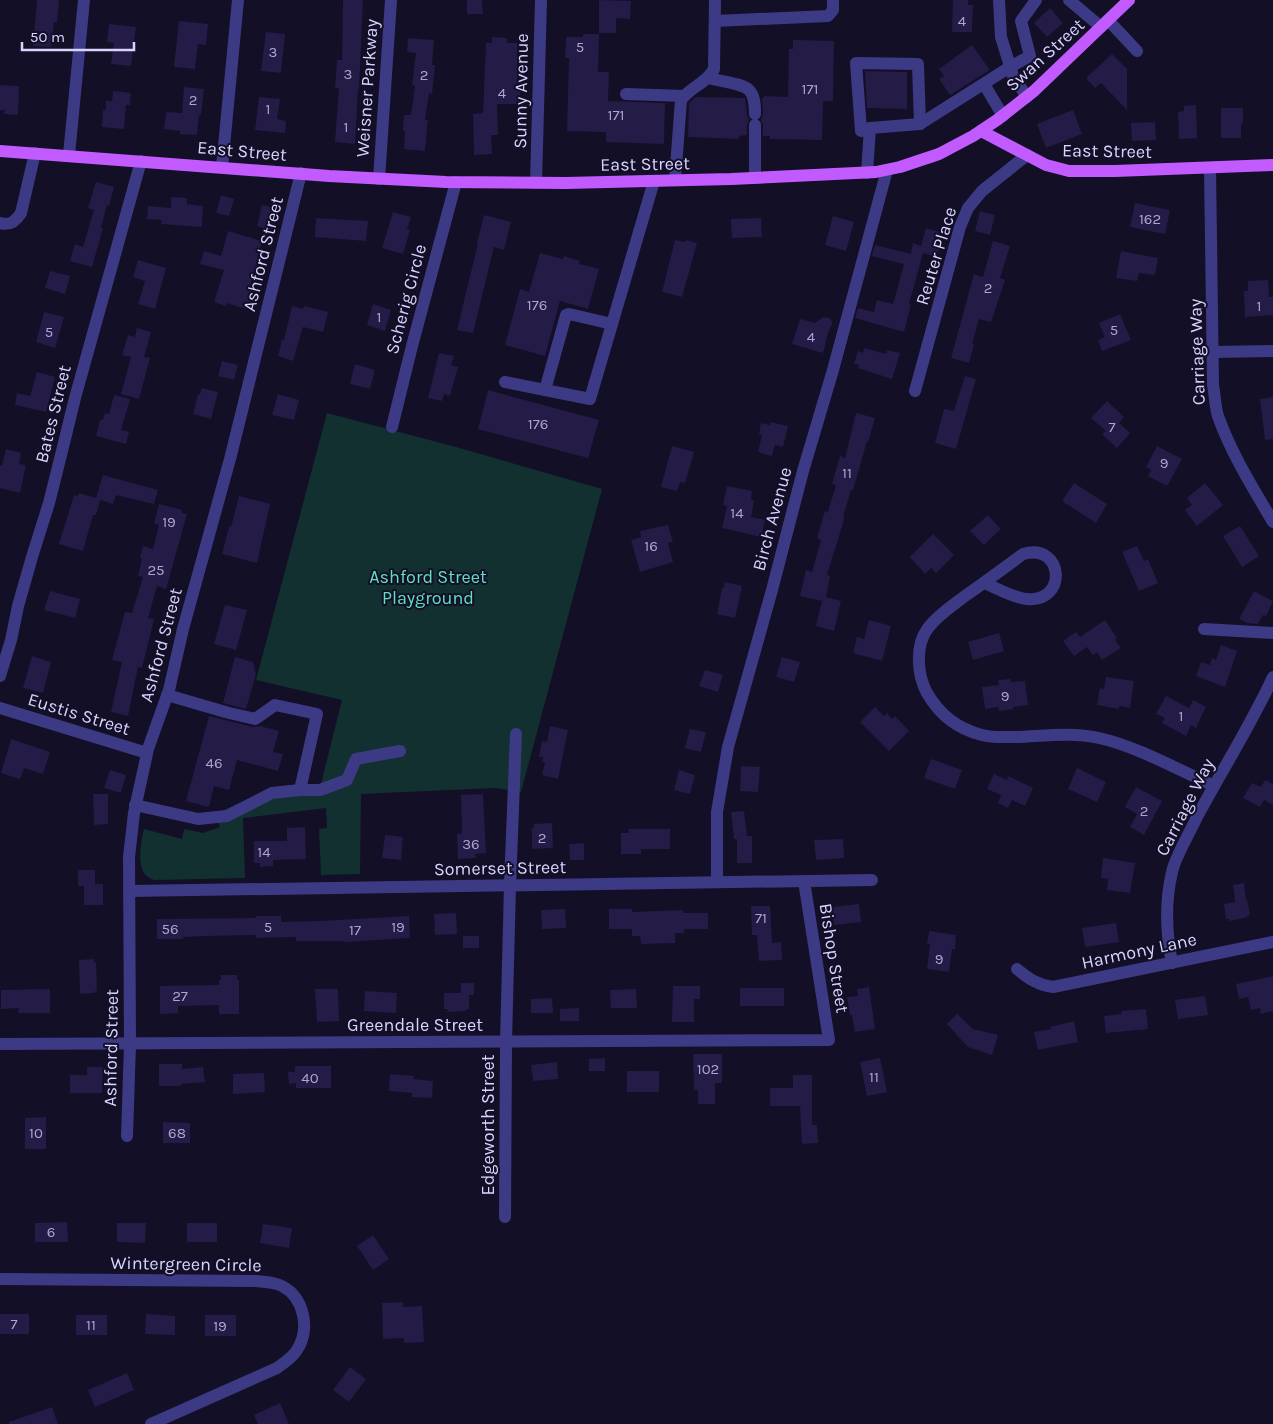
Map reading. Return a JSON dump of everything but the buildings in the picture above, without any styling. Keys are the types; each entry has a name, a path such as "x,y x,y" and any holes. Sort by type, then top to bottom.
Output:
{"main road":[{"name":"Swan Street","path":"981,131 1026,97 1129,0"},
{"name":"East Street","path":"0,151 378,179 536,183 654,181 868,173 900,167 939,154 981,131 1046,166 1069,171 1273,165"}],"street":[{"path":"69,155 84,0"},
{"path":"222,167 238,0"},
{"name":"Weisner Parkway","path":"378,179 391,0"},
{"name":"Sunny Avenue","path":"536,183 541,0"},
{"path":"675,180 681,100 687,92 709,78 714,69 715,0"},
{"path":"715,21 828,16 833,10 834,0"},
{"path":"999,0 1002,37 1010,67 1013,76 1026,97"},
{"path":"920,124 918,64 856,63 861,131 870,128 920,124 1030,56 1021,21 1036,0"},
{"path":"1077,2 1137,51"},
{"path":"709,78 738,85 748,90 754,101 754,178"},
{"path":"984,84 1003,116"},
{"path":"626,94 684,96"},
{"path":"868,173 870,128"},
{"path":"0,223 15,222 21,213 35,153"},
{"name":"Reuter Place","path":"915,391 960,227 968,208 982,192 1028,156"},
{"name":"Bates Street","path":"0,676 11,640 18,606 51,494 81,373 141,161"},
{"name":"Carriage Way","path":"1210,168 1213,352 1217,414 1250,483 1273,522"},
{"name":"Birch Avenue","path":"717,882 716,812 728,747 772,590 802,471 833,370 887,170"},
{"name":"Ashford Street","path":"127,1136 130,1044 129,856 135,805 147,753 168,695 183,628 230,459 301,173"},
{"path":"505,382 590,399 654,181"},
{"name":"Scherig Circle","path":"392,427 456,182"},
{"path":"544,390 566,315 569,314 612,324"},
{"path":"1213,352 1273,351"},
{"path":"984,583 1015,596 1035,599 1049,593 1056,580 1056,573 1051,560 1045,555 1038,552 1023,554 938,616 926,629 919,648 920,668 924,687 933,704 947,718 983,736 1078,735 1098,738 1139,751 1214,786"},
{"path":"1204,629 1273,633"},
{"name":"Carriage Way","path":"1172,963 1167,940 1167,919 1172,871 1187,837 1264,697 1273,677"},
{"path":"168,695 229,713 255,718 275,705 317,714 300,790"},
{"name":"Eustis Street","path":"0,708 147,753"},
{"name":"Edgeworth Street","path":"506,1217 506,1042 516,734"},
{"path":"135,805 198,818 227,816 272,793 320,790 347,780 356,759 400,751"},
{"name":"Bishop Street","path":"804,880 829,1040"},
{"name":"Somerset Street","path":"129,891 872,880"},
{"name":"Harmony Lane","path":"1017,969 1030,980 1053,987 1273,942"},
{"name":"Greendale Street","path":"0,1044 829,1040"},
{"name":"Wintergreen Circle","path":"0,1279 274,1282 284,1287 294,1296 302,1310 304,1325 297,1350 289,1360 277,1368 151,1424"}],"green space":[{"name":"Ashford Street Playground","path":"327,413 456,447 602,489 521,792 495,788 361,794 360,874 321,875 319,829 327,828 326,808 243,818 245,878 154,880 147,876 141,867 140,854 144,829 182,839 184,829 203,833 220,827 215,814 269,790 321,784 342,700 256,680"}]}
